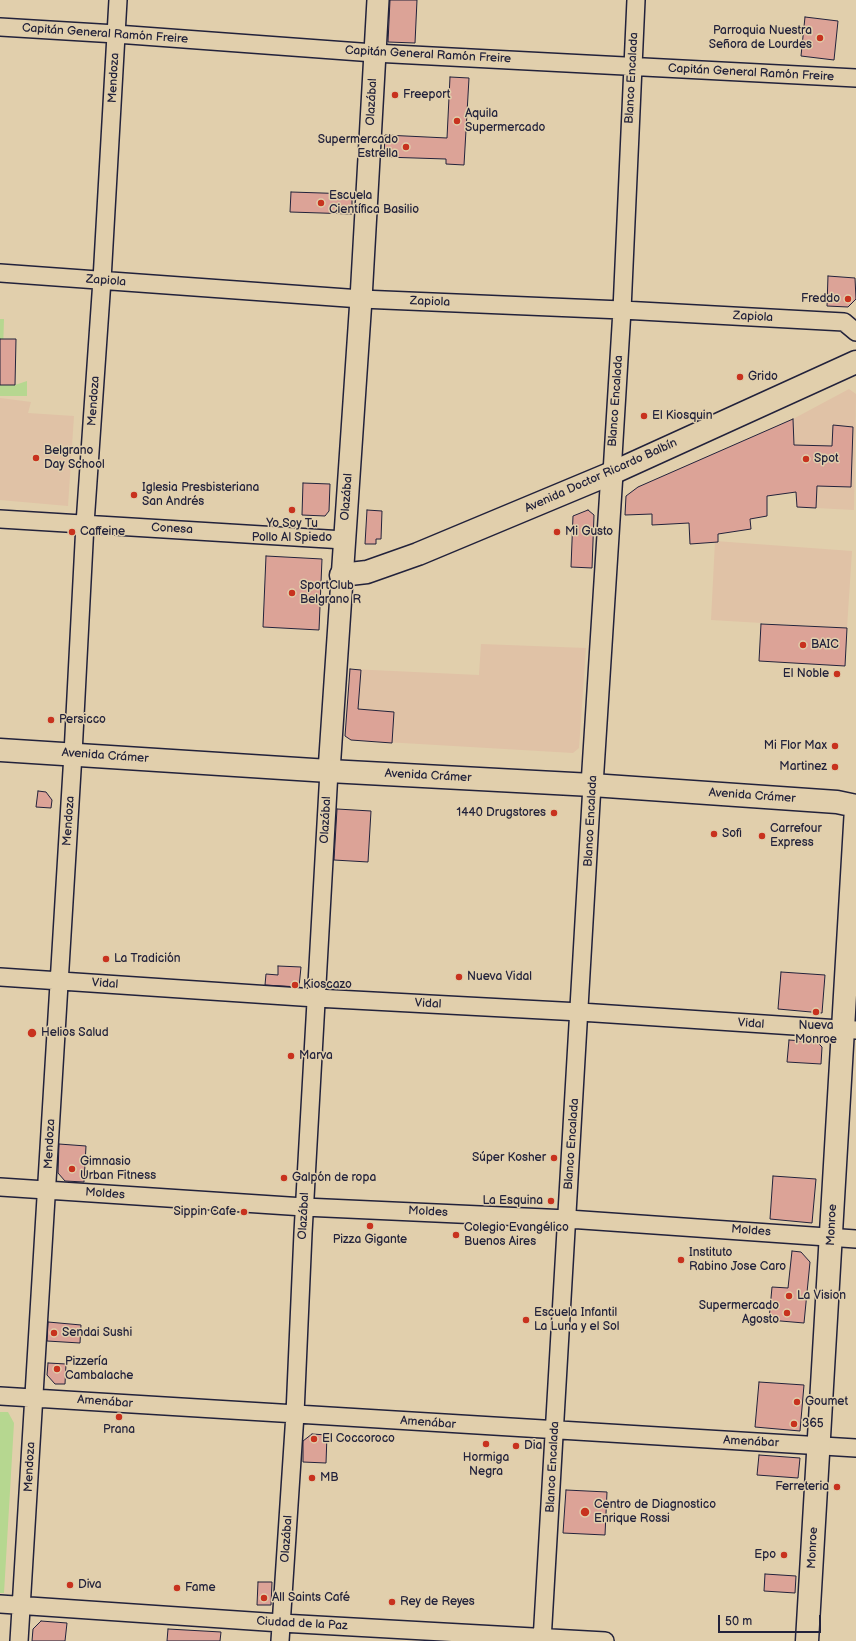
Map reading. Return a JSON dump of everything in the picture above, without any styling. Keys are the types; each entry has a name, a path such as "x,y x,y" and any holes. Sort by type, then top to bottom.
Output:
{"main road":[{"name":"Avenida Doctor Ricardo Balbín","path":"341,575 367,572 396,563 612,473 856,362"},
{"name":"Avenida Crámer","path":"0,750 329,771 592,785 836,802 856,807"},
{"name":"Monroe","path":"808,1641 831,1237 850,1030 856,807"}],"street":[{"name":"Mendoza","path":"19,1641 73,754 85,524 102,280 118,0"},
{"name":"Olazábal","path":"280,1641 296,1414 304,1207 329,771 341,575 361,299 378,0"},
{"name":"Blanco Encalada","path":"542,1639 568,1219 592,785 622,310 636,0"},
{"name":"Capitán General Ramón Freire","path":"0,27 374,53 856,78"},
{"name":"Zapiola","path":"0,273 361,299 622,310 844,322 856,332"},
{"name":"Conesa","path":"0,519 344,540"},
{"name":"Vidal","path":"0,977 316,998 580,1012 850,1030"},
{"name":"Moldes","path":"0,1187 304,1207 568,1219 856,1239"},
{"name":"Amenábar","path":"0,1396 856,1448"},
{"name":"Ciudad de la Paz","path":"0,1604 542,1639 605,1641"}],"shaded area":[{"path":"849,389 856,394 854,510 797,507 793,419"},
{"name":"Belgrano Day School","path":"0,398 31,402 28,413 74,416 68,506 0,500"},
{"path":"715,541 852,551 847,628 711,620"},
{"path":"481,644 586,648 579,748 573,753 351,740 345,736 350,669 479,675"}],"green space":[{"path":"0,319 4,319 2,384 15,385 27,381 27,396 0,396"},
{"path":"0,1412 8,1412 14,1423 4,1593 0,1593"}],"building":[{"path":"390,0 417,0 415,43 388,42"},
{"name":"Parroquia Nuestra Señora de Lourdes","path":"805,17 838,21 834,60 801,56"},
{"path":"450,77 469,78 464,165 446,164 446,159 384,157 385,135 447,138"},
{"name":"Escuela Científica Basilio","path":"291,192 352,194 352,214 290,212"},
{"path":"828,276 855,278 856,299 848,307 827,306"},
{"path":"0,339 16,339 15,385 0,385"},
{"path":"793,419 794,445 832,446 833,425 853,427 851,487 817,486 816,508 797,507 796,492 767,496 767,516 750,519 751,529 718,534 718,542 690,544 689,523 652,525 652,514 625,515 626,496 638,487"},
{"path":"303,483 330,484 329,511 325,516 302,515"},
{"path":"367,510 382,511 381,539 376,539 376,544 365,544"},
{"path":"588,510 594,515 592,568 571,567 573,516"},
{"name":"SportClub Belgrano R","path":"266,556 322,559 319,630 263,627"},
{"name":"BAIC","path":"761,624 847,628 845,666 759,661"},
{"path":"350,669 361,670 358,709 394,712 392,743 351,740 345,736"},
{"path":"38,791 46,792 52,800 51,808 36,807"},
{"path":"337,809 371,811 368,862 334,860"},
{"path":"278,966 301,967 299,987 265,985 266,974 278,975"},
{"path":"781,972 825,975 822,1013 778,1009"},
{"path":"789,1040 817,1042 822,1047 821,1064 787,1062"},
{"path":"59,1144 86,1146 84,1182 65,1181 58,1173"},
{"path":"773,1176 816,1179 812,1223 770,1219"},
{"path":"792,1251 801,1252 810,1262 804,1323 769,1320 772,1287 788,1288"},
{"path":"48,1322 81,1325 80,1343 47,1341"},
{"name":"Pizzería Cambalache","path":"48,1363 66,1364 65,1384 55,1384 47,1375"},
{"path":"759,1382 804,1385 800,1431 755,1427"},
{"path":"312,1434 327,1435 326,1463 303,1462 303,1441"},
{"path":"759,1455 800,1458 798,1478 757,1475"},
{"name":"Centro de Diagnostico Enrique Rossi","path":"566,1490 607,1492 605,1535 563,1533"},
{"path":"765,1574 796,1576 795,1593 764,1591"},
{"path":"258,1582 272,1582 271,1605 257,1605"},
{"path":"41,1621 67,1623 65,1641 32,1641 33,1629"},
{"path":"168,1629 221,1632 220,1641 167,1641"}],"place":[{"name":"Parroquia Nuestra Señora de Lourdes","path":"820,38"},
{"name":"Freeport","path":"395,95"},
{"name":"Aquila Supermercado","path":"457,121"},
{"name":"Supermercado Estrella","path":"406,147"},
{"name":"Escuela Científica Basilio","path":"321,203"},
{"name":"Freddo","path":"848,299"},
{"name":"Grido","path":"740,377"},
{"name":"El Kiosquin","path":"644,416"},
{"name":"Belgrano Day School","path":"36,458"},
{"name":"Spot","path":"806,459"},
{"name":"Iglesia Presbisteriana San Andrés","path":"134,495"},
{"name":"Yo Soy Tu Pollo Al Spiedo","path":"292,510"},
{"name":"Caffeine","path":"72,532"},
{"name":"Mi Gusto","path":"557,532"},
{"name":"SportClub Belgrano R","path":"292,593"},
{"name":"BAIC","path":"803,645"},
{"name":"El Noble","path":"837,674"},
{"name":"Persicco","path":"51,720"},
{"name":"Mi Flor Max","path":"835,746"},
{"name":"Martinez","path":"835,767"},
{"name":"1440 Drugstores","path":"554,813"},
{"name":"Sofi","path":"714,834"},
{"name":"Carrefour Express","path":"762,836"},
{"name":"La Tradición","path":"106,959"},
{"name":"Nueva Vidal","path":"459,977"},
{"name":"Kioscazo","path":"295,985"},
{"name":"Nueva Monroe","path":"816,1012"},
{"name":"Helios Salud","path":"32,1033"},
{"name":"Marva","path":"291,1056"},
{"name":"Súper Kosher","path":"554,1158"},
{"name":"Gimnasio Urban Fitness","path":"72,1169"},
{"name":"Galpón de ropa","path":"284,1178"},
{"name":"La Esquina","path":"551,1201"},
{"name":"Sippin Cafe","path":"244,1212"},
{"name":"Pizza Gigante","path":"370,1226"},
{"name":"Colegio Evangélico Buenos Aires","path":"456,1235"},
{"name":"Instituto Rabino Jose Caro","path":"681,1260"},
{"name":"La Vision","path":"789,1296"},
{"name":"Supermercado Agosto","path":"787,1313"},
{"name":"Escuela Infantil La Luna y el Sol","path":"526,1320"},
{"name":"Sendai Sushi","path":"54,1333"},
{"name":"Pizzería Cambalache","path":"57,1369"},
{"name":"Goumet","path":"797,1402"},
{"name":"Prana","path":"119,1417"},
{"name":"365","path":"794,1424"},
{"name":"El Coccoroco","path":"314,1439"},
{"name":"Hormiga Negra","path":"486,1444"},
{"name":"Dia","path":"516,1446"},
{"name":"MB","path":"312,1478"},
{"name":"Ferreteria","path":"837,1487"},
{"name":"Centro de Diagnostico Enrique Rossi","path":"585,1512"},
{"name":"Epo","path":"784,1555"},
{"name":"Diva","path":"70,1585"},
{"name":"Fame","path":"177,1588"},
{"name":"All Saints Café","path":"264,1598"},
{"name":"Rey de Reyes","path":"392,1602"}]}
